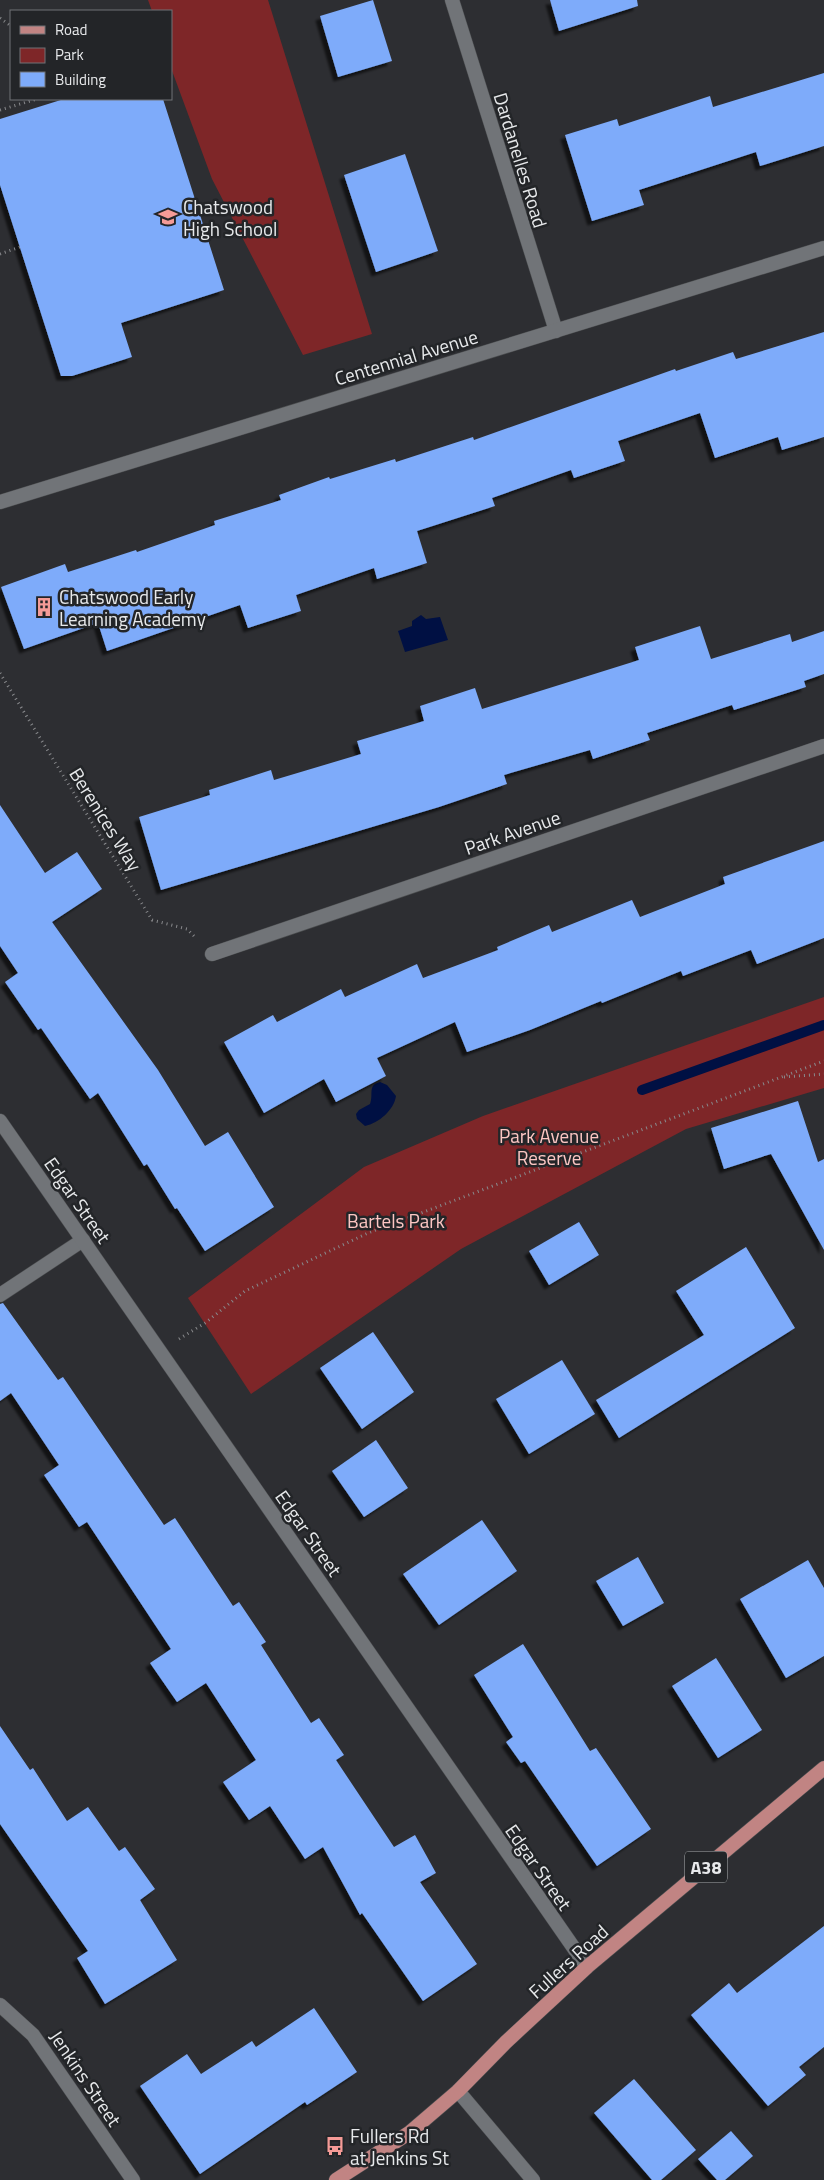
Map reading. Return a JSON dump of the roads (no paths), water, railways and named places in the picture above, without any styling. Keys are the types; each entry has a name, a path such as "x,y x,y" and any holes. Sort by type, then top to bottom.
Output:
{"main road":[{"name":"Fullers Road","path":"336,2180 409,2132 458,2092 506,2042 587,1966 824,1768"}],"street":[{"name":"Dardanelles Road","path":"452,0 556,331"},
{"name":"Centennial Avenue","path":"0,502 824,248"},
{"name":"Park Avenue","path":"212,954 824,746"},
{"name":"Edgar Street","path":"0,1121 587,1966"},
{"path":"0,1295 83,1240"},
{"name":"Jenkins Street","path":"0,2005 33,2034 133,2180"},
{"path":"458,2092 533,2180"}],"waterway":[{"path":"642,1090 824,1025"}],"place":[{"name":"Chatswood High School","path":"168,217"},
{"name":"Chatswood Early Learning Academy","path":"44,607"},
{"name":"Fullers Rd at Jenkins St","path":"335,2146"}],"park label":[{"name":"Park Avenue Reserve","path":"549,1146"},
{"name":"Bartels Park","path":"396,1220"}]}
